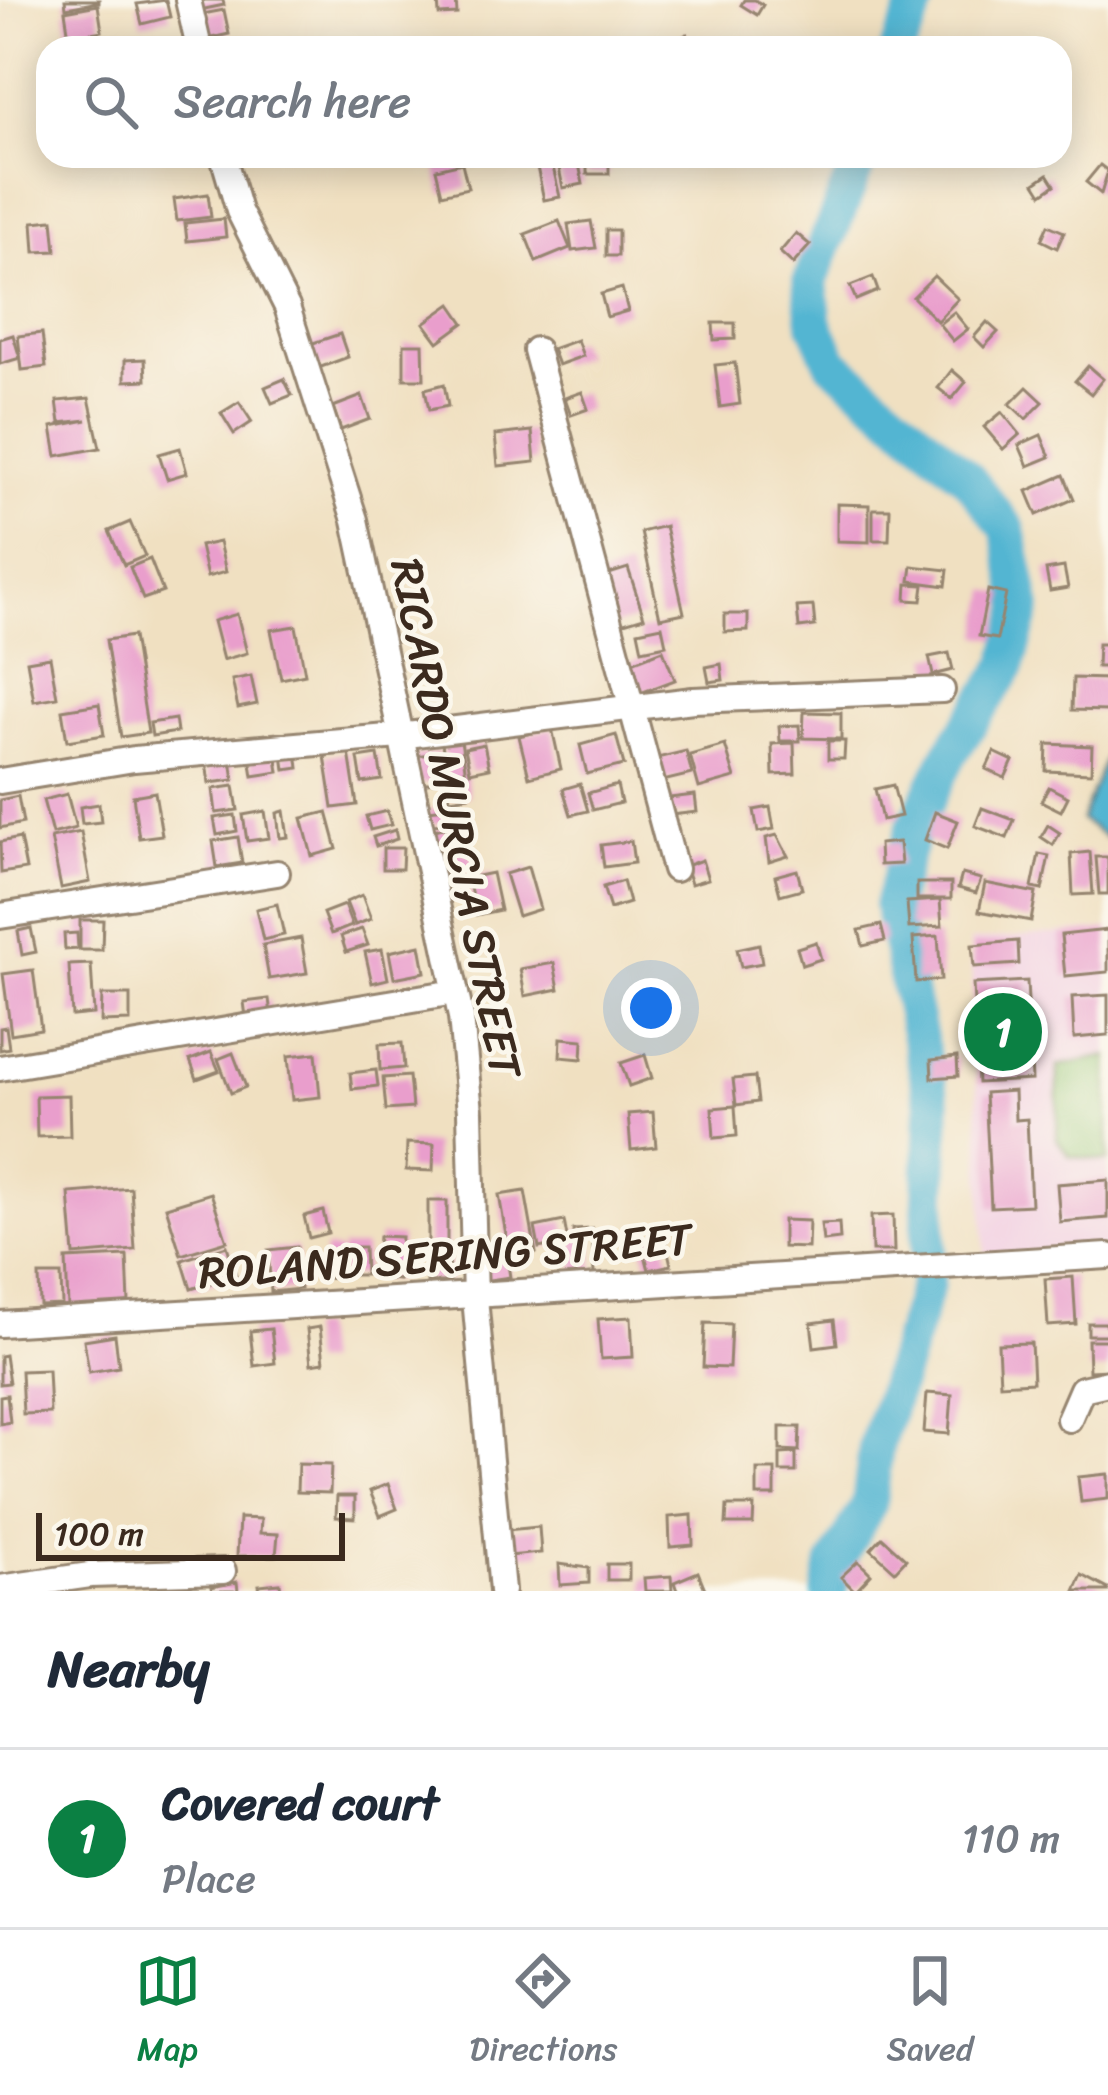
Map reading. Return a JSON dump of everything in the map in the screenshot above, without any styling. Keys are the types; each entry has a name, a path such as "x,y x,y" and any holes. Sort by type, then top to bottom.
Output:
{"street":[{"path":"188,0 196,36"},
{"name":"RICARDO MURCIA STREET","path":"226,168 239,211 287,307 340,467 454,992 470,1112 475,1298 502,1591"},
{"path":"536,350 675,868"},
{"path":"0,781 134,759 810,692 942,690"},
{"path":"0,916 277,873"},
{"path":"0,1068 454,992"},
{"name":"ROLAND SERING STREET","path":"0,1324 1108,1256"},
{"path":"1069,1419 1082,1389 1108,1383"},
{"path":"0,1588 223,1571"}],"shaded area":[{"path":"1108,929 1108,1248 985,1258 970,941"}],"green space":[{"path":"1108,1056 1108,1161 1069,1156 1057,1139 1058,1066"}],"water":[{"path":"1108,752 1108,839 1081,820"}],"building":[{"path":"65,0 99,0 99,2 66,8"},
{"path":"166,0 170,17 142,24 137,4"},
{"path":"198,0 223,0 224,5 200,10"},
{"path":"438,0 456,0 457,14 439,15"},
{"path":"744,0 763,5 757,15 741,5"},
{"path":"98,5 102,31 69,36 65,11"},
{"path":"224,10 229,34 207,36 203,14"},
{"path":"1100,165 1108,171 1101,194 1086,182"},
{"path":"463,168 468,188 442,194 436,169"},
{"path":"537,168 553,168 560,197 544,200"},
{"path":"559,168 580,168 583,184 563,188"},
{"path":"587,168 609,168 609,174 587,174"},
{"path":"1048,174 1055,185 1042,194 1035,183"},
{"path":"208,194 211,217 177,221 174,199"},
{"path":"224,219 226,237 187,241 185,223"},
{"path":"53,220 56,251 35,252 33,222"},
{"path":"559,221 570,248 536,262 525,234"},
{"path":"591,221 596,248 572,251 568,224"},
{"path":"1048,225 1064,232 1057,248 1041,240"},
{"path":"606,230 618,230 618,256 606,256"},
{"path":"796,233 810,245 793,264 780,252"},
{"path":"934,276 958,299 937,321 913,297"},
{"path":"873,277 878,291 856,300 850,286"},
{"path":"622,288 628,311 607,317 601,294"},
{"path":"451,304 464,323 438,342 424,323"},
{"path":"954,312 968,329 953,341 939,324"},
{"path":"987,322 998,332 984,347 974,337"},
{"path":"713,323 735,323 735,339 714,340"},
{"path":"42,333 46,367 22,370 18,336"},
{"path":"340,334 348,357 313,370 304,346"},
{"path":"13,335 20,358 0,364 0,339"},
{"path":"577,340 583,356 558,365 552,349"},
{"path":"404,344 423,344 424,379 404,379"},
{"path":"145,359 146,380 125,381 125,360"},
{"path":"735,363 740,404 720,407 715,365"},
{"path":"1088,366 1103,379 1091,394 1075,381"},
{"path":"952,370 966,382 952,399 938,388"},
{"path":"284,379 292,395 272,403 265,387"},
{"path":"444,384 448,406 429,410 425,389"},
{"path":"1027,387 1043,402 1026,419 1010,404"},
{"path":"582,392 588,409 571,415 565,398"},
{"path":"362,396 370,419 341,430 333,407"},
{"path":"89,398 100,448 57,456 52,427 87,420 60,423 57,401"},
{"path":"239,402 252,422 234,434 221,413"},
{"path":"1002,412 1020,434 1003,449 984,427"},
{"path":"532,431 535,462 498,466 495,435"},
{"path":"1041,435 1050,457 1028,466 1019,445"},
{"path":"180,448 187,473 167,479 159,454"},
{"path":"1064,475 1074,499 1037,515 1027,491"},
{"path":"837,504 869,505 869,542 837,541"},
{"path":"873,509 890,509 889,540 873,540"},
{"path":"130,522 145,556 124,565 109,531"},
{"path":"665,526 684,613 660,618 641,532"},
{"path":"219,542 226,572 207,577 200,546"},
{"path":"150,559 163,592 143,599 130,567"},
{"path":"912,566 948,570 946,586 910,581"},
{"path":"1064,567 1068,588 1050,591 1046,570"},
{"path":"628,568 644,617 611,627 596,578"},
{"path":"907,584 924,585 922,601 906,600"},
{"path":"988,590 1006,594 997,639 979,636"},
{"path":"813,606 815,626 799,628 797,607"},
{"path":"237,614 247,653 223,660 213,621"},
{"path":"725,614 748,614 748,631 725,632"},
{"path":"296,626 305,674 281,679 271,630"},
{"path":"662,626 666,645 642,650 638,631"},
{"path":"133,636 148,733 121,737 106,640"},
{"path":"1098,644 1108,644 1108,667 1097,667"},
{"path":"663,650 675,680 630,697 619,667"},
{"path":"949,653 953,670 933,675 929,657"},
{"path":"50,657 57,697 34,701 27,661"},
{"path":"721,664 723,680 709,682 706,667"},
{"path":"251,676 257,704 238,708 232,680"},
{"path":"1073,678 1108,679 1107,711 1072,710"},
{"path":"99,704 104,735 67,741 62,710"},
{"path":"804,712 841,713 841,739 803,738"},
{"path":"175,719 177,732 152,736 150,723"},
{"path":"799,725 800,741 780,741 779,726"},
{"path":"552,728 561,769 529,777 519,736"},
{"path":"616,735 624,765 587,774 580,745"},
{"path":"461,740 469,796 450,799 442,743"},
{"path":"828,741 845,741 844,759 828,759"},
{"path":"794,743 795,774 773,775 772,744"},
{"path":"484,744 489,768 470,772 465,748"},
{"path":"1047,744 1092,746 1091,773 1046,771"},
{"path":"725,745 735,778 699,788 690,755"},
{"path":"686,751 692,774 663,781 657,758"},
{"path":"276,752 279,772 253,776 250,757"},
{"path":"297,752 299,768 285,770 283,754"},
{"path":"349,752 357,805 333,808 325,756"},
{"path":"994,752 1013,761 1005,778 986,769"},
{"path":"438,753 443,781 419,784 415,756"},
{"path":"378,755 382,780 362,783 358,758"},
{"path":"231,759 234,780 209,783 206,763"},
{"path":"580,784 588,811 571,815 563,789"},
{"path":"617,785 621,803 593,810 588,793"},
{"path":"893,785 901,816 882,820 875,789"},
{"path":"234,786 238,810 216,813 213,789"},
{"path":"1049,787 1068,797 1061,811 1041,801"},
{"path":"155,792 162,835 139,838 133,796"},
{"path":"67,794 76,828 52,834 43,800"},
{"path":"695,795 697,812 671,815 669,798"},
{"path":"18,796 23,823 0,828 0,800"},
{"path":"99,804 101,822 82,824 80,807"},
{"path":"770,807 774,829 758,832 754,810"},
{"path":"446,808 448,823 430,824 428,810"},
{"path":"982,808 1014,820 1007,838 975,826"},
{"path":"265,811 269,838 247,841 243,815"},
{"path":"284,811 288,837 280,838 277,813"},
{"path":"387,811 391,825 370,830 366,816"},
{"path":"327,812 337,849 312,856 302,818"},
{"path":"935,812 958,821 947,849 925,840"},
{"path":"235,815 237,831 217,835 214,818"},
{"path":"1048,825 1060,833 1053,845 1041,837"},
{"path":"445,827 451,849 436,853 430,831"},
{"path":"395,830 397,839 376,846 373,837"},
{"path":"81,832 90,882 61,888 51,838"},
{"path":"777,835 788,856 769,862 766,838"},
{"path":"238,837 242,863 217,867 213,841"},
{"path":"20,838 26,869 1,873 0,842"},
{"path":"631,841 634,863 604,867 601,845"},
{"path":"899,842 901,864 880,865 879,844"},
{"path":"383,848 403,848 402,869 383,869"},
{"path":"472,852 472,870 449,871 449,853"},
{"path":"1090,852 1093,894 1073,895 1071,854"},
{"path":"1039,854 1049,856 1042,890 1032,888"},
{"path":"1096,857 1108,857 1108,894 1099,894"},
{"path":"702,860 708,879 691,884 685,866"},
{"path":"528,867 540,909 518,916 505,874"},
{"path":"797,870 802,889 780,895 775,876"},
{"path":"492,873 500,910 476,915 468,878"},
{"path":"962,874 981,879 976,893 958,888"},
{"path":"623,881 629,903 610,909 603,887"},
{"path":"917,883 951,883 951,899 917,899"},
{"path":"985,883 1036,893 1031,921 979,911"},
{"path":"362,895 371,919 355,925 346,902"},
{"path":"940,900 942,926 909,928 907,902"},
{"path":"277,904 284,935 263,940 256,909"},
{"path":"344,905 352,926 331,934 323,913"},
{"path":"80,920 103,920 102,950 80,950"},
{"path":"881,925 885,941 863,946 859,930"},
{"path":"31,928 36,952 22,955 18,931"},
{"path":"362,929 368,945 346,952 341,936"},
{"path":"1108,930 1108,972 1065,976 1061,935"},
{"path":"77,933 78,949 65,950 64,934"},
{"path":"938,936 941,980 916,982 913,938"},
{"path":"301,938 307,973 269,979 263,945"},
{"path":"1018,941 1019,964 974,967 972,945"},
{"path":"816,942 821,959 802,965 797,948"},
{"path":"759,944 762,963 741,967 737,949"},
{"path":"420,945 425,972 394,978 389,952"},
{"path":"382,949 388,979 372,983 365,952"},
{"path":"554,963 559,989 525,996 520,969"},
{"path":"91,964 94,1014 72,1016 69,965"},
{"path":"33,970 41,1029 11,1034 3,974"},
{"path":"1027,981 1032,1080 978,1083 973,984"},
{"path":"102,995 130,995 130,1021 101,1022"},
{"path":"1108,995 1108,1035 1074,1038 1072,997"},
{"path":"269,999 271,1014 246,1017 244,1002"},
{"path":"6,1027 9,1048 0,1050 0,1028"},
{"path":"561,1038 583,1040 582,1059 560,1057"},
{"path":"402,1043 404,1068 380,1070 379,1044"},
{"path":"211,1052 219,1071 197,1079 190,1060"},
{"path":"233,1053 246,1087 231,1093 218,1059"},
{"path":"316,1053 320,1097 292,1100 288,1056"},
{"path":"645,1055 652,1078 629,1086 621,1063"},
{"path":"957,1057 958,1076 932,1078 931,1060"},
{"path":"376,1070 378,1086 352,1089 350,1073"},
{"path":"409,1076 412,1108 386,1110 383,1078"},
{"path":"755,1077 758,1102 736,1105 733,1079"},
{"path":"1014,1091 1015,1120 1027,1119 1031,1205 991,1207 985,1093"},
{"path":"69,1095 70,1136 37,1137 36,1096"},
{"path":"735,1106 737,1136 714,1138 712,1108"},
{"path":"653,1112 656,1147 631,1150 628,1114"},
{"path":"407,1143 434,1144 433,1171 406,1170"},
{"path":"1108,1180 1108,1218 1060,1222 1057,1184"},
{"path":"131,1188 135,1250 74,1255 69,1193"},
{"path":"525,1191 536,1253 510,1257 499,1195"},
{"path":"211,1193 227,1241 181,1255 166,1207"},
{"path":"428,1201 447,1201 447,1247 428,1247"},
{"path":"323,1211 328,1233 309,1238 304,1216"},
{"path":"893,1215 894,1251 872,1251 871,1216"},
{"path":"783,1220 809,1221 808,1248 783,1247"},
{"path":"564,1221 568,1242 539,1248 535,1227"},
{"path":"839,1223 840,1239 823,1241 821,1224"},
{"path":"592,1229 594,1274 575,1275 573,1230"},
{"path":"664,1234 671,1265 649,1270 641,1240"},
{"path":"379,1236 401,1237 399,1280 376,1278"},
{"path":"227,1246 236,1275 191,1289 182,1260"},
{"path":"297,1247 300,1289 271,1292 268,1250"},
{"path":"342,1247 364,1247 365,1275 342,1275"},
{"path":"324,1249 340,1250 339,1279 323,1278"},
{"path":"506,1252 510,1277 483,1281 479,1257"},
{"path":"426,1253 449,1253 449,1282 427,1282"},
{"path":"127,1256 129,1304 68,1307 66,1259"},
{"path":"39,1275 61,1275 62,1305 40,1306"},
{"path":"1073,1277 1076,1324 1048,1326 1045,1279"},
{"path":"631,1317 633,1357 601,1359 598,1319"},
{"path":"834,1320 837,1344 814,1347 811,1323"},
{"path":"705,1323 731,1324 729,1368 703,1367"},
{"path":"1088,1323 1106,1323 1107,1335 1088,1335"},
{"path":"320,1327 324,1362 311,1364 307,1329"},
{"path":"271,1329 275,1363 254,1366 250,1331"},
{"path":"115,1335 119,1367 89,1372 84,1340"},
{"path":"1088,1340 1108,1340 1108,1370 1089,1371"},
{"path":"1031,1343 1033,1382 1000,1384 998,1344"},
{"path":"5,1355 9,1383 0,1384 0,1356"},
{"path":"48,1370 50,1413 23,1414 21,1371"},
{"path":"927,1393 952,1395 949,1434 924,1432"},
{"path":"7,1395 10,1422 0,1424 0,1396"},
{"path":"780,1427 800,1427 799,1451 780,1450"},
{"path":"796,1453 796,1472 780,1472 780,1454"},
{"path":"298,1464 331,1465 330,1493 297,1492"},
{"path":"757,1470 775,1470 775,1496 757,1496"},
{"path":"1108,1474 1108,1499 1081,1502 1078,1477"},
{"path":"388,1484 397,1509 380,1516 370,1491"},
{"path":"337,1496 355,1496 355,1518 336,1517"},
{"path":"727,1506 754,1506 753,1524 726,1524"},
{"path":"692,1515 693,1545 670,1547 669,1517"},
{"path":"239,1518 261,1519 260,1533 278,1534 276,1556 237,1556"},
{"path":"539,1527 541,1553 508,1556 506,1530"},
{"path":"882,1537 906,1559 895,1571 871,1549"},
{"path":"858,1561 871,1574 855,1591 841,1577"},
{"path":"559,1564 589,1568 589,1583 560,1585"},
{"path":"607,1564 629,1564 629,1580 607,1580"},
{"path":"698,1572 705,1589 677,1591 674,1582"},
{"path":"1082,1575 1108,1589 1108,1591 1075,1591"},
{"path":"671,1576 672,1591 645,1591 644,1578"},
{"path":"237,1582 238,1591 212,1591 211,1587"},
{"path":"280,1583 281,1591 260,1591 259,1585"}],"waterway":[{"path":"903,36 919,0"},
{"path":"829,1591 833,1568 869,1504 876,1447 927,1285 933,1104 891,905 913,829 950,754 1008,666 1024,608 1008,529 967,477 832,362 815,324 810,282 856,168"}],"place":[{"name":"Covered court","path":"1003,1032"}]}
